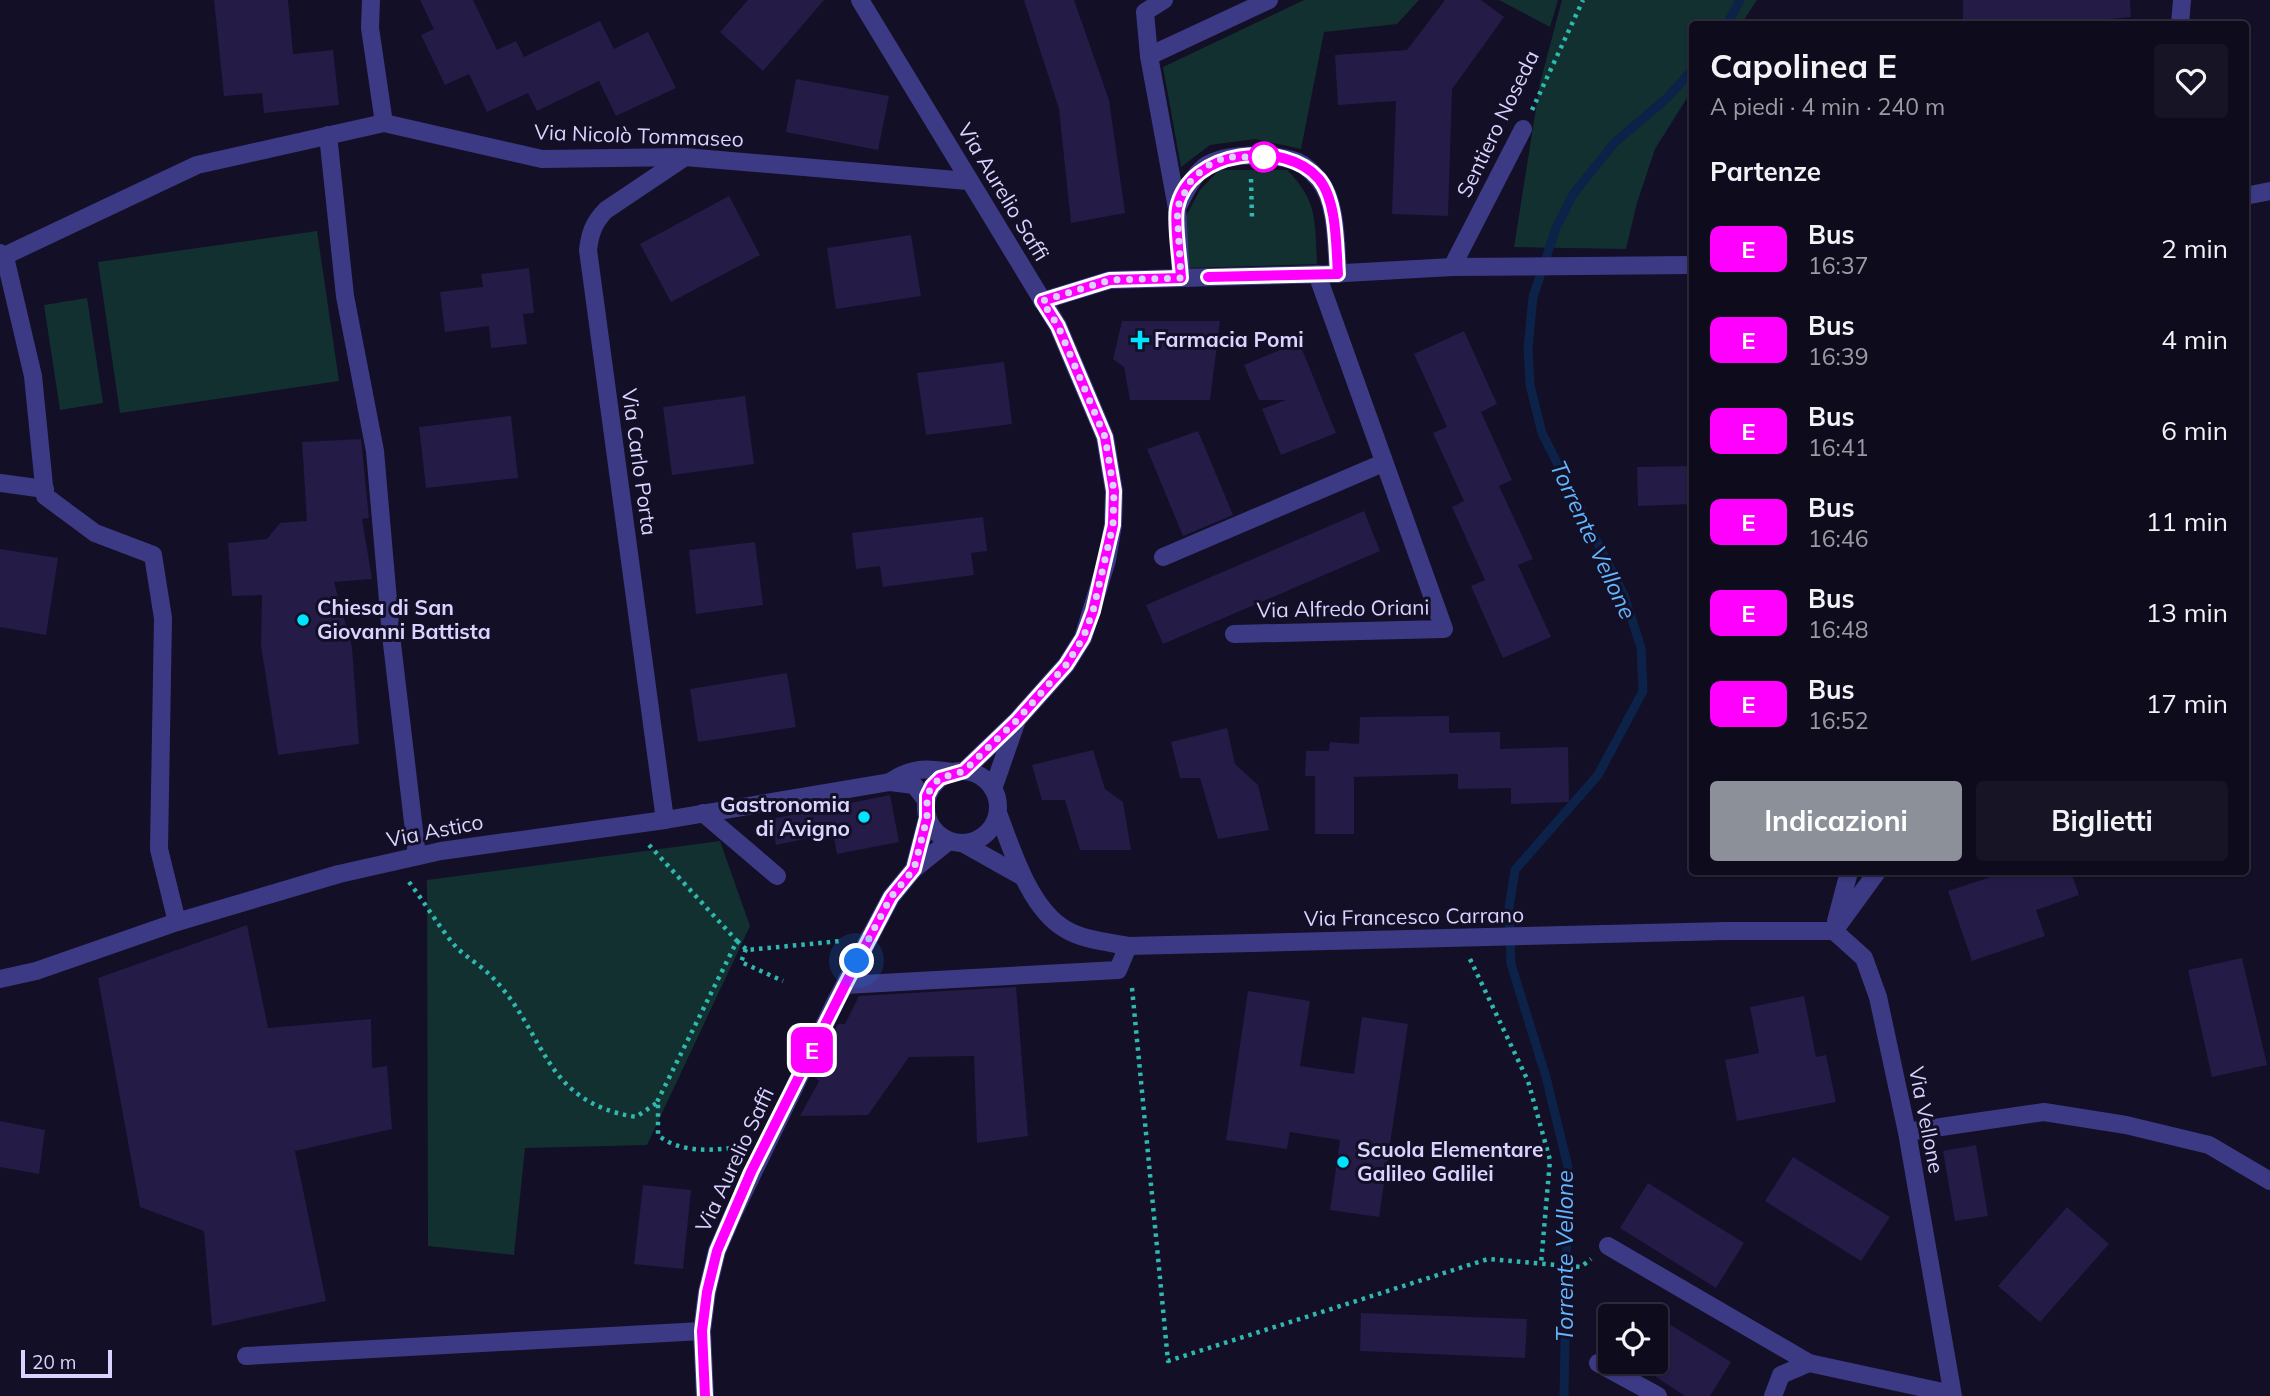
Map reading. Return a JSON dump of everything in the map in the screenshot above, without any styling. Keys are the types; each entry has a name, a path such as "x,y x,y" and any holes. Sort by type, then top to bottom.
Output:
{"street":[{"path":"371,0 370,28 384,123"},
{"name":"Via Aurelio Saffi","path":"860,0 1058,326 1105,437 1114,491 1113,525 1107,560 1083,638 1066,665 1017,720 958,771 932,786 926,800 927,818 914,869"},
{"path":"1164,0 1145,12 1149,56 1177,208 1181,278"},
{"path":"1149,56 1269,0"},
{"path":"2180,21 2182,0"},
{"name":"Via Nicolò Tommaseo","path":"2,256 197,165 384,123 542,159 685,157 968,181"},
{"name":"Sentiero Noseda","path":"1452,267 1523,130"},
{"path":"328,135 345,296 375,451 391,635 417,856"},
{"name":"Via Carlo Porta","path":"665,820 588,250 590,235 597,220 607,210 685,157"},
{"path":"1177,208 1190,182 1205,167 1226,157 1300,163 1321,181 1334,216 1338,274"},
{"path":"2249,195 2270,191"},
{"path":"2,256 33,376 45,496 95,533 153,555 163,618 159,849 177,922"},
{"path":"1042,301 1110,280 1338,274 1515,265 1689,265"},
{"name":"Via Alfredo Oriani","path":"1234,634 1444,629 1317,274"},
{"path":"1163,557 1383,463"},
{"path":"0,483 45,489"},
{"name":"Via Aurelio Saffi","path":"993,789 1017,720"},
{"name":"Via Astico","path":"890,782 904,772 928,769 958,771"},
{"path":"958,771 986,780 998,801 998,813"},
{"name":"Via Astico","path":"0,979 36,971 177,922 339,874 417,856 665,820 890,782 914,785 926,800"},
{"path":"703,813 777,877"},
{"name":"Via Aurelio Saffi","path":"705,1396 702,1331 707,1292 717,1251 765,1143 891,897 914,869 956,842 986,834 998,813"},
{"name":"Via Francesco Carrano","path":"998,813 1023,877 1053,921 1066,930 1128,946 1834,931"},
{"path":"927,818 932,829 956,842"},
{"name":"Via Francesco Carrano","path":"956,842 1023,877"},
{"path":"1834,931 1848,875"},
{"path":"1834,931 1875,875"},
{"name":"Via Vellone","path":"1608,1246 1809,1363 1952,1395 1907,1132 1878,997 1864,958 1834,931"},
{"path":"845,985 1118,970 1128,946"},
{"path":"1907,1132 2044,1112 2126,1125 2208,1146 2270,1181"},
{"path":"246,1356 702,1331"},
{"path":"1773,1396 1781,1375 1809,1363"},
{"path":"1618,1374 1658,1396"}],"path":[{"name":"Sentiero Noseda","path":"1523,130 1583,0"},
{"path":"1251,157 1252,218"},
{"path":"634,824 653,850 737,942 746,948 870,938"},
{"path":"394,861 457,947 494,978 523,1018 546,1061 573,1091 611,1113 636,1117 656,1103 737,942"},
{"path":"1462,939 1528,1081 1550,1160 1541,1264"},
{"path":"746,948 741,962 783,981"},
{"path":"1132,988 1168,1361 1488,1259 1581,1267"},
{"path":"656,1103 658,1135 669,1144 692,1149 724,1149 765,1143"}],"green space":[{"path":"1304,0 1419,0 1397,24 1324,32 1301,149 1255,139 1210,145 1181,167 1163,67"},
{"path":"1499,0 1558,0 1550,27"},
{"path":"1562,0 1757,0 1743,21 1689,21 1689,95 1655,149 1637,203 1626,249 1514,247 1540,83"},
{"path":"1219,170 1287,170 1310,202 1315,224 1317,264 1187,268 1186,216 1200,190"},
{"path":"317,231 339,381 120,413 98,262"},
{"path":"87,298 103,403 60,410 44,305"},
{"path":"720,841 750,926 647,1145 525,1148 514,1255 428,1246 427,880"}],"building":[{"path":"214,0 288,0 293,54 333,50 339,105 264,113 262,93 224,96"},
{"path":"420,0 473,0 497,50 516,41 524,57 600,21 614,49 648,32 676,88 616,116 599,81 537,111 528,93 487,112 469,74 445,85 421,35 434,29"},
{"path":"748,0 824,0 763,71 720,32"},
{"path":"1024,0 1074,0 1109,100 1125,213 1071,223 1059,109"},
{"path":"1445,0 1481,0 1504,17 1452,89 1448,216 1392,214 1396,101 1338,105 1335,55 1407,50"},
{"path":"1963,0 2130,0 2131,17 2089,21 1963,20"},
{"path":"796,79 889,96 878,150 786,132"},
{"path":"729,196 760,255 671,302 640,244"},
{"path":"911,235 921,296 836,309 827,248"},
{"path":"529,268 534,313 523,314 527,344 491,348 489,326 445,332 440,292 483,287 481,274"},
{"path":"1122,321 1220,321 1210,400 1130,400 1124,367 1113,359"},
{"path":"1464,331 1497,404 1481,412 1512,480 1499,486 1533,559 1518,565 1551,637 1503,658 1471,586 1485,580 1452,507 1464,501 1433,433 1447,427 1414,354"},
{"path":"1299,342 1336,433 1281,455 1262,409 1286,400 1259,400 1244,365"},
{"path":"1004,362 1012,424 926,435 917,373"},
{"path":"745,396 754,464 672,475 663,407"},
{"path":"511,416 518,478 426,488 419,427"},
{"path":"1198,431 1233,515 1183,536 1147,449"},
{"name":"Chiesa di San Giovanni Battista","path":"361,439 369,518 362,519 372,579 334,582 352,647 359,744 278,755 261,645 262,595 232,596 228,543 267,539 280,523 307,521 302,442"},
{"path":"1689,466 1689,504 1638,506 1637,467"},
{"path":"1364,511 1380,551 1163,644 1146,605"},
{"path":"983,517 987,551 971,553 974,575 883,587 880,566 856,569 852,533"},
{"path":"755,542 763,605 696,614 689,550"},
{"path":"0,549 58,558 46,635 0,627"},
{"path":"787,673 796,727 698,742 690,689"},
{"path":"1449,716 1449,733 1500,732 1500,749 1568,747 1569,802 1511,804 1511,788 1458,789 1458,774 1354,777 1354,834 1315,834 1315,776 1305,776 1306,751 1329,751 1330,742 1359,744 1360,717"},
{"path":"1227,728 1235,764 1258,785 1269,830 1218,839 1200,778 1180,778 1171,742"},
{"path":"1093,750 1105,789 1123,802 1131,850 1080,850 1065,800 1042,800 1032,765"},
{"path":"890,795 899,842 837,854 833,833 776,845 771,819"},
{"path":"1997,875 2072,875 2079,895 2036,910 2045,936 1972,961 1948,891"},
{"path":"247,925 268,1028 371,1019 372,1068 387,1066 392,1129 295,1151 326,1301 212,1326 204,1231 140,1207 98,978"},
{"path":"2242,958 2267,1065 2212,1077 2188,970"},
{"path":"1016,987 1028,1136 977,1143 974,1056 909,1057 868,1115 800,1116 819,1081 813,1075 835,1030 838,1024 845,1024 859,996"},
{"path":"1248,991 1310,1001 1300,1066 1354,1074 1362,1017 1408,1024 1379,1217 1330,1210 1340,1140 1290,1132 1287,1149 1226,1140"},
{"path":"1804,996 1816,1057 1826,1055 1836,1102 1737,1121 1725,1060 1759,1053 1750,1007"},
{"path":"0,1121 45,1130 39,1174 0,1167"},
{"path":"1976,1145 1988,1216 1955,1221 1943,1151"},
{"path":"1793,1157 1890,1217 1861,1261 1765,1201"},
{"path":"1648,1183 1744,1243 1716,1288 1620,1228"},
{"path":"643,1185 691,1190 683,1269 634,1264"},
{"path":"2067,1207 2109,1244 2040,1322 1998,1286"},
{"path":"1361,1313 1527,1319 1525,1358 1360,1351"},
{"path":"1668,1323 1731,1362 1710,1396 1685,1396 1656,1377 1656,1374 1668,1374"}],"waterway":[{"name":"Torrente Vellone","path":"1729,21 1740,0"},
{"name":"Torrente Vellone","path":"1564,1396 1568,1167 1546,1077 1511,964 1509,908 1515,870 1598,775 1643,691 1641,648 1624,595 1542,433 1530,385 1528,348 1533,297 1556,228 1574,193 1615,142 1667,98 1689,73"}],"bus line":[{"name":"E","path":"705,1396 702,1331 707,1292 717,1251 751,1172 845,985 891,897 914,869 927,818 927,796 940,778 951,772 964,771 1017,720 1066,665 1083,638 1093,611 1107,560 1113,525 1114,491 1105,437 1058,326 1042,301 1110,280 1181,278 1177,208 1190,182 1205,167 1226,157 1266,157 1300,163 1321,181 1334,216 1338,274 1208,277"}],"place":[{"name":"Farmacia Pomi","path":"1140,340"},
{"name":"Chiesa di San Giovanni Battista","path":"303,620"},
{"name":"Gastronomia di Avigno","path":"864,817"},
{"name":"Scuola Elementare Galileo Galilei","path":"1343,1162"}],"route":[{"path":"857,961 891,897 914,869 927,818 927,796 932,786 951,772 964,771 1017,720 1066,665 1083,638 1093,611 1107,560 1113,525 1114,491 1105,437 1058,326 1042,301 1110,280 1181,278 1177,208 1190,182 1205,167 1226,157 1264,157"}]}
